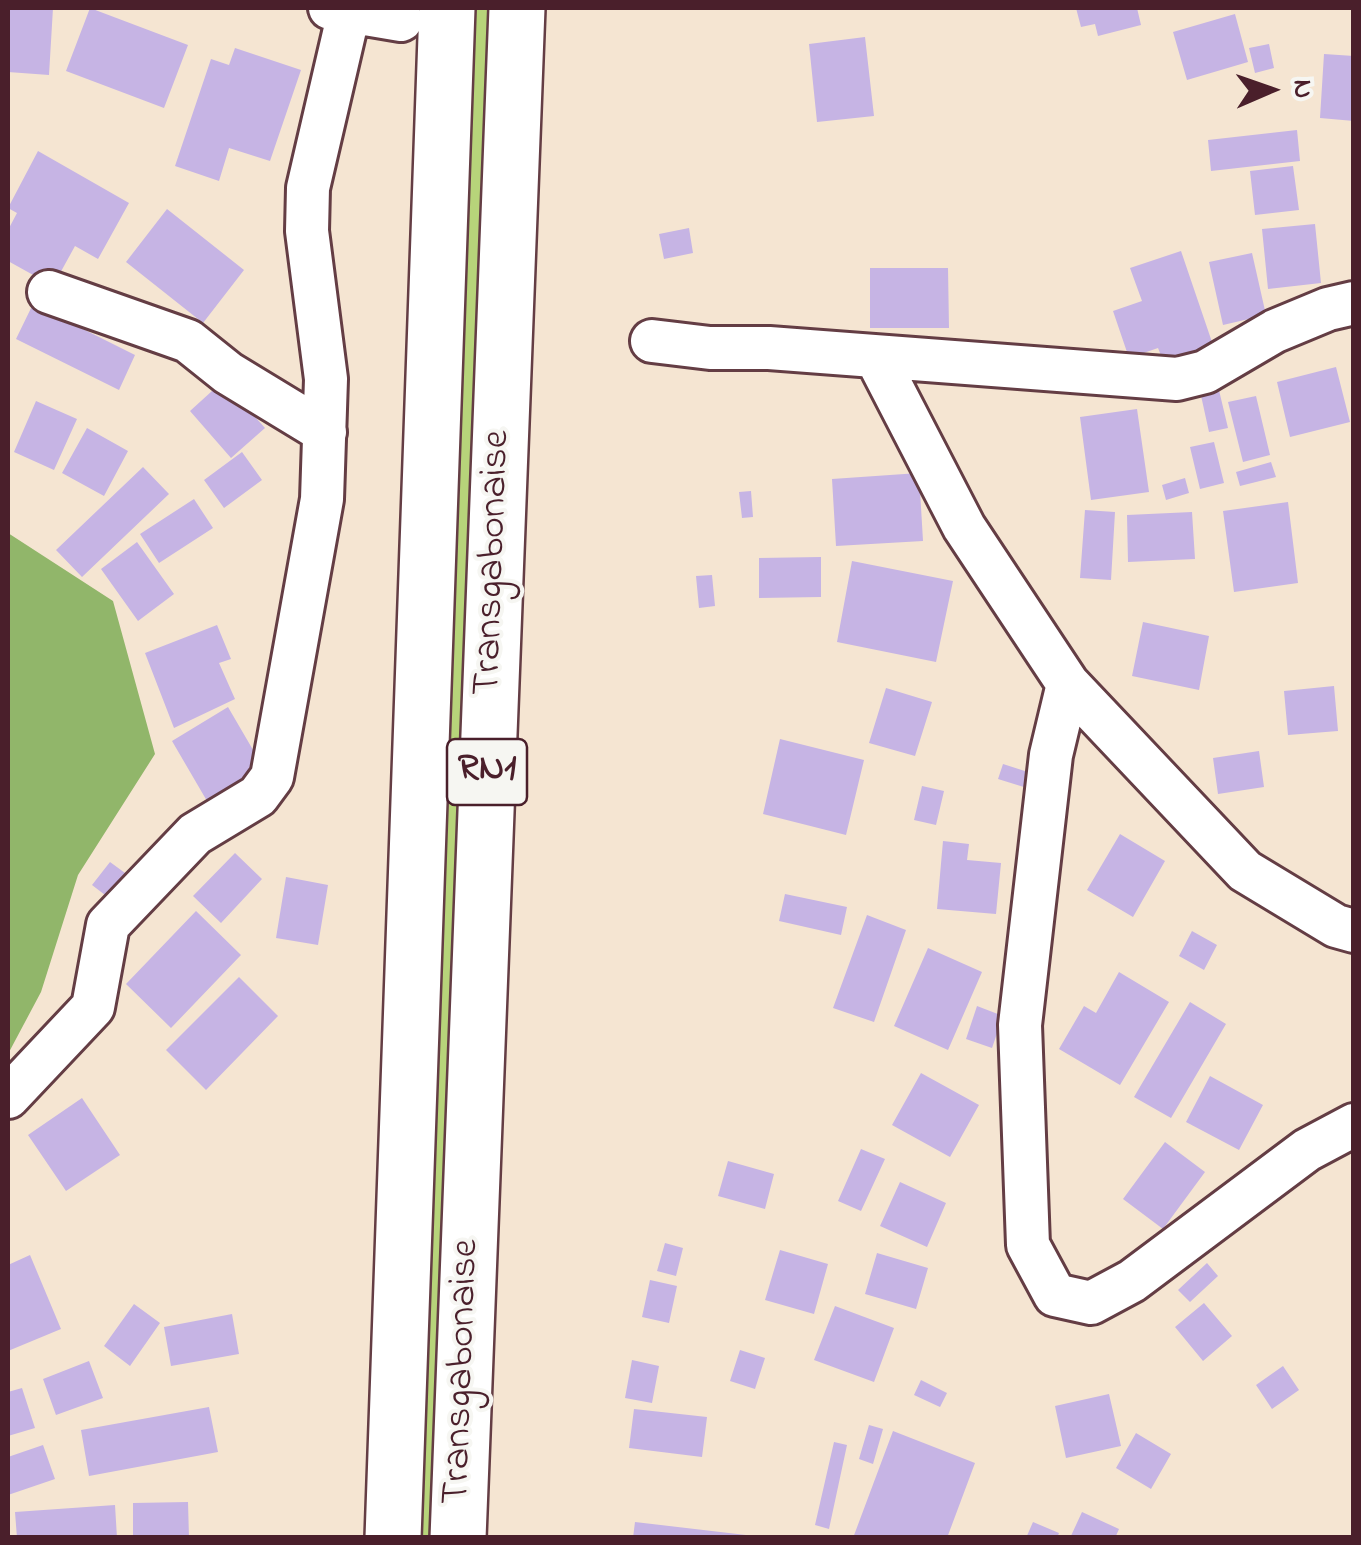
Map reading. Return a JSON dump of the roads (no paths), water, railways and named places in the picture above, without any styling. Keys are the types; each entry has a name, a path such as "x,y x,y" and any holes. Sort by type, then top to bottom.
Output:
{"highway":[{"name":"Transgabonaise","path":"458,1538 517,8"},
{"name":"Transgabonaise","path":"393,1538 424,14"}],"street":[{"path":"8,1096 94,1007 108,925 195,834 258,796 272,776 322,499 326,379 307,231 308,188 340,10 424,14"},
{"path":"49,292 188,341 228,373 325,432"},
{"path":"652,340 710,348 769,348 1177,378 1206,372 1276,331 1328,309 1354,303"},
{"path":"876,356 964,527 1068,684 1244,871 1336,926 1354,931"},
{"path":"1068,684 1051,755 1020,1025 1028,1245 1055,1295 1092,1303 1132,1280 1306,1150 1354,1126"}]}
